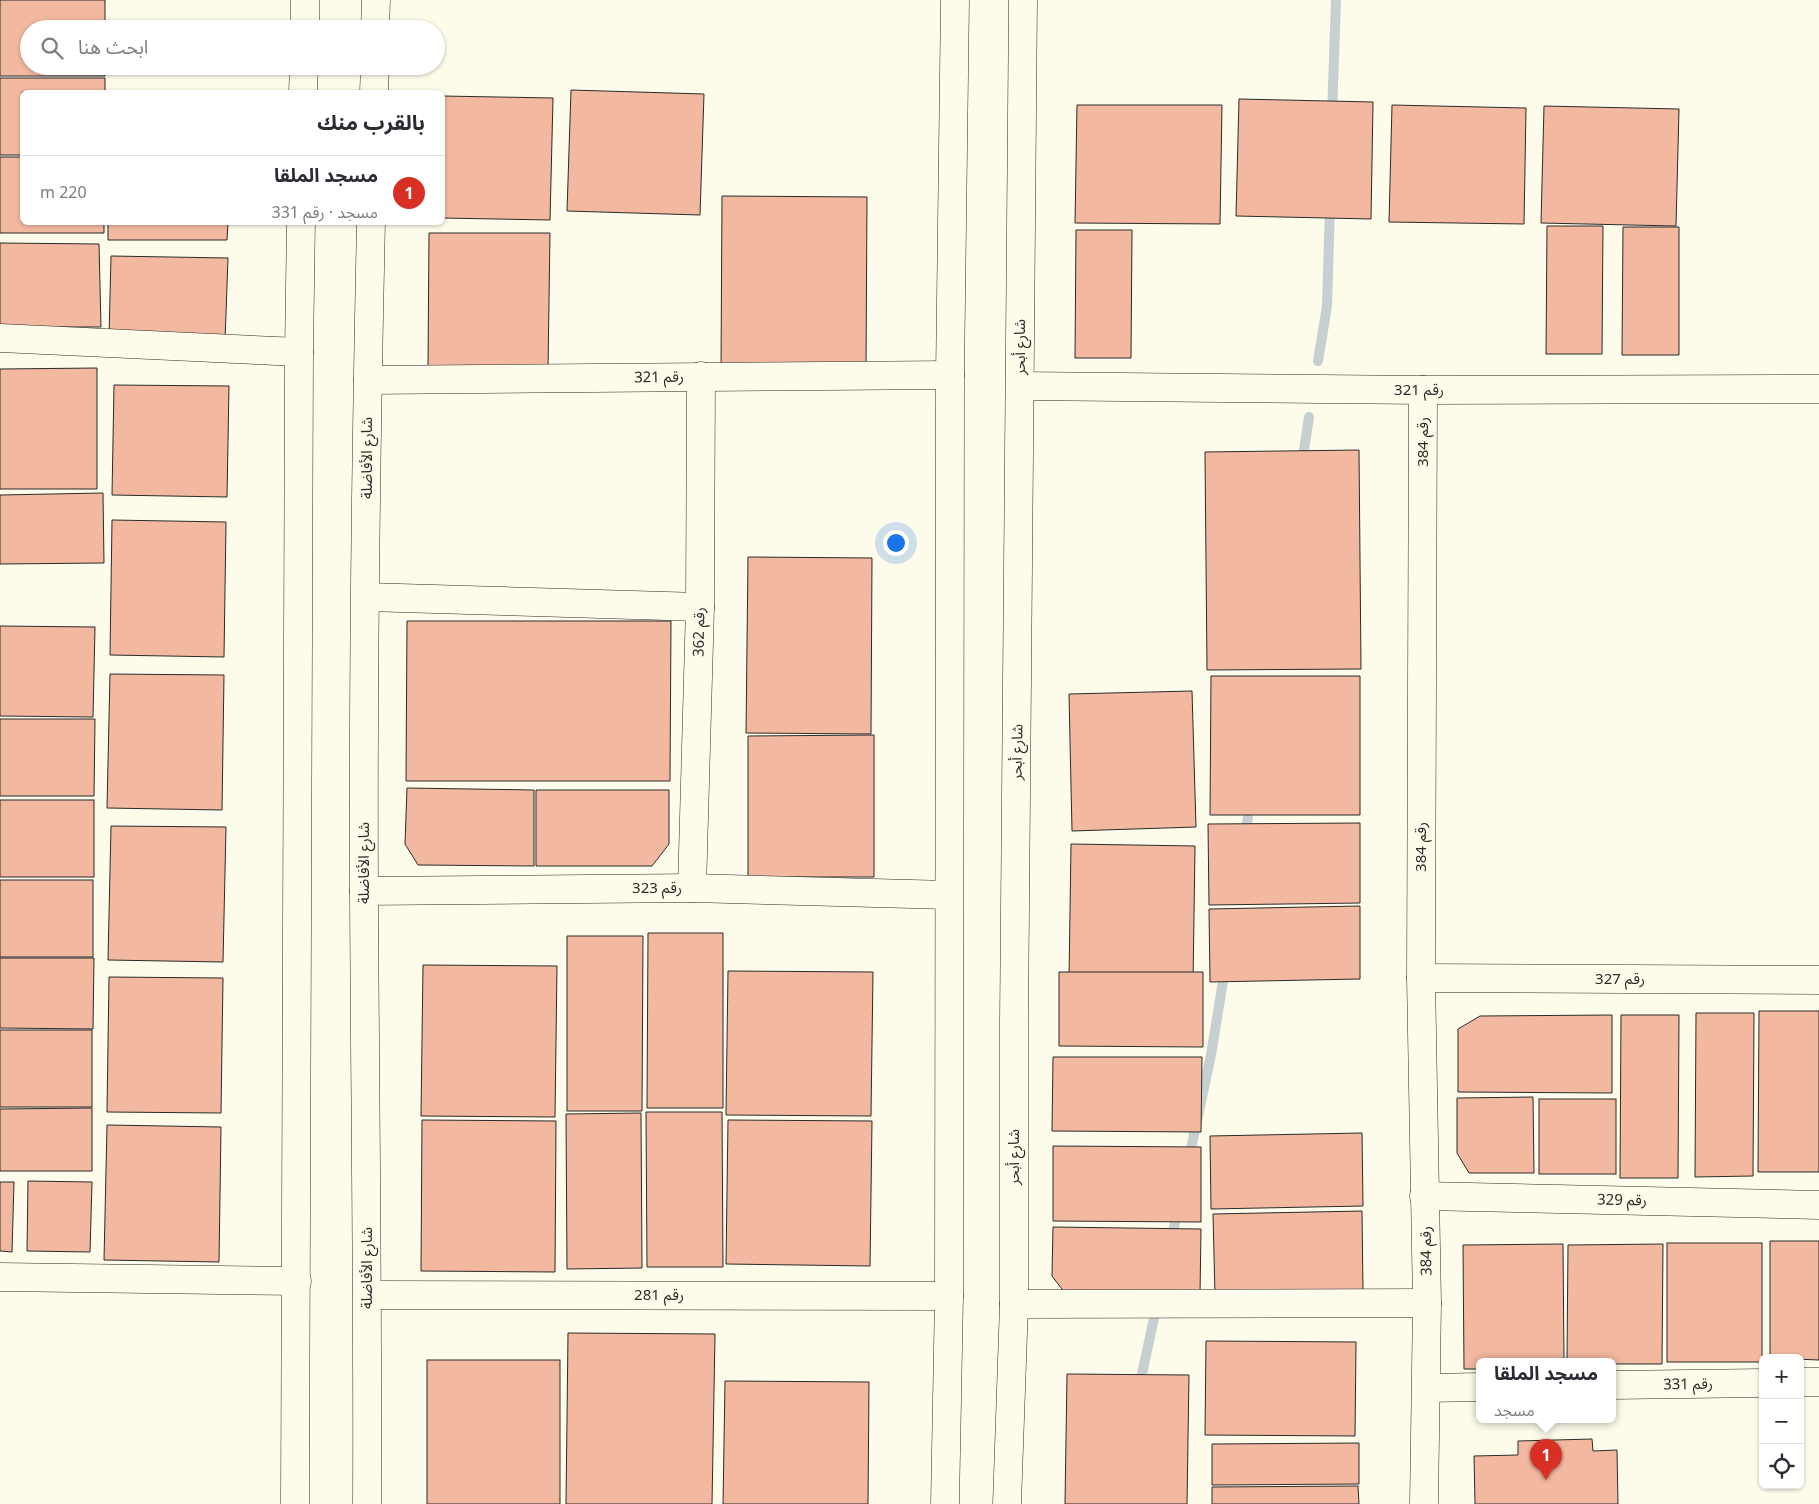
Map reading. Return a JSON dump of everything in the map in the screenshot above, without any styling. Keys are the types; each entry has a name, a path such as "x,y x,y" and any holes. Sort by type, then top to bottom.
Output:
{"street":[{"path":"305,0 305,20"},
{"path":"375,20 376,0"},
{"path":"945,1504 949,1296 950,375 955,0"},
{"name":"شارع أبحر","path":"1007,1504 1014,1304 1014,1012 1023,0"},
{"path":"304,75 304,90"},
{"path":"374,75 374,90"},
{"path":"295,1504 301,225"},
{"name":"شارع الأفاضلة","path":"367,1504 368,1295 364,891 371,225"},
{"path":"0,338 299,352"},
{"name":"رقم 321","path":"368,380 950,375"},
{"name":"رقم 362","path":"692,888 700,607 701,376"},
{"name":"رقم 321","path":"1020,386 1423,390 1819,389"},
{"name":"رقم 384","path":"1423,390 1421,978 1427,1303 1424,1504"},
{"path":"366,598 700,607"},
{"name":"رقم 323","path":"364,891 692,888 949,895"},
{"name":"رقم 327","path":"1421,978 1819,980"},
{"name":"رقم 329","path":"1424,1196 1819,1205"},
{"path":"0,1277 297,1281"},
{"name":"رقم 281","path":"368,1295 949,1296"},
{"path":"1014,1304 1427,1303"},
{"path":"1804,1382 1819,1382"},
{"name":"رقم 331","path":"1616,1385 1759,1383"},
{"path":"1427,1388 1476,1387"}],"building":[{"path":"0,0 105,0 105,20 20,20 20,75 105,76 0,76"},
{"path":"0,78 105,78 105,90 20,90 20,155 0,155"},
{"path":"571,90 704,94 700,215 567,211"},
{"path":"445,96 553,98 550,220 445,218"},
{"path":"1239,99 1373,102 1371,219 1236,216"},
{"path":"1077,105 1222,105 1220,224 1075,223"},
{"path":"1392,105 1526,108 1524,224 1389,222"},
{"path":"1544,106 1679,109 1676,226 1541,223"},
{"path":"0,157 20,157 20,225 104,225 104,233 0,233"},
{"path":"722,196 867,197 866,370 721,369"},
{"path":"108,225 228,225 227,240 108,240"},
{"path":"1547,226 1603,226 1602,354 1546,354"},
{"path":"1623,227 1679,227 1679,355 1622,355"},
{"path":"1076,230 1132,230 1131,358 1075,358"},
{"path":"429,233 550,233 548,369 428,368"},
{"path":"0,243 99,244 101,327 0,327"},
{"path":"111,256 228,258 225,341 109,338"},
{"path":"97,368 97,489 0,489 0,369"},
{"path":"114,385 229,386 227,497 112,495"},
{"path":"1359,450 1361,669 1207,670 1205,452"},
{"path":"103,493 104,563 0,564 0,495"},
{"path":"112,520 226,522 224,657 110,655"},
{"path":"748,557 872,558 871,734 746,733"},
{"path":"407,621 671,621 670,781 406,781"},
{"path":"0,626 95,627 93,717 0,716"},
{"path":"110,674 224,675 222,810 107,808"},
{"path":"1211,676 1360,676 1360,815 1210,815"},
{"path":"1192,691 1196,827 1072,831 1069,694"},
{"path":"0,719 95,719 94,796 0,796"},
{"path":"874,735 874,877 748,877 748,736"},
{"path":"407,788 534,790 534,866 418,865 405,844"},
{"path":"536,790 669,790 669,844 652,866 536,866"},
{"path":"0,800 94,800 94,877 0,877"},
{"path":"1360,823 1360,903 1209,905 1208,824"},
{"path":"111,826 226,827 223,962 108,960"},
{"path":"1071,844 1195,846 1193,982 1069,980"},
{"path":"0,880 93,880 93,957 0,957"},
{"path":"1360,906 1360,979 1210,982 1209,909"},
{"path":"648,933 723,933 723,1108 647,1108"},
{"path":"567,936 643,936 642,1111 567,1111"},
{"path":"0,958 94,958 93,1029 0,1028"},
{"path":"423,965 557,966 555,1117 421,1116"},
{"path":"728,971 873,972 871,1116 726,1115"},
{"path":"1059,972 1203,972 1203,1047 1059,1046"},
{"path":"109,977 223,978 221,1113 107,1112"},
{"path":"1759,1011 1819,1011 1819,1172 1758,1172"},
{"path":"1696,1013 1754,1013 1753,1176 1695,1177"},
{"path":"1612,1015 1612,1093 1458,1092 1458,1029 1480,1016"},
{"path":"1621,1015 1679,1015 1678,1178 1620,1178"},
{"path":"0,1030 92,1030 92,1107 0,1107"},
{"path":"1053,1057 1202,1057 1201,1132 1052,1131"},
{"path":"1533,1097 1534,1173 1469,1173 1457,1153 1457,1098"},
{"path":"1539,1099 1616,1099 1616,1174 1539,1174"},
{"path":"92,1108 92,1171 0,1171 0,1109"},
{"path":"646,1112 722,1112 723,1267 647,1267"},
{"path":"641,1113 642,1268 567,1269 566,1114"},
{"path":"422,1120 556,1121 555,1272 421,1271"},
{"path":"728,1120 872,1121 870,1266 726,1264"},
{"path":"107,1125 221,1127 219,1262 104,1260"},
{"path":"1362,1133 1363,1206 1211,1209 1210,1136"},
{"path":"1053,1146 1201,1147 1201,1222 1053,1221"},
{"path":"28,1181 92,1182 90,1252 27,1251"},
{"path":"0,1182 14,1182 12,1252 0,1251"},
{"path":"1362,1211 1363,1291 1215,1295 1213,1214"},
{"path":"1053,1227 1201,1229 1200,1295 1065,1293 1052,1276"},
{"path":"1770,1241 1819,1241 1819,1360 1804,1359 1804,1354 1770,1354"},
{"path":"1667,1243 1762,1243 1762,1354 1759,1354 1759,1362 1667,1362"},
{"path":"1563,1244 1564,1358 1476,1358 1476,1369 1464,1369 1463,1245"},
{"path":"1663,1244 1662,1364 1616,1364 1616,1358 1567,1358 1568,1245"},
{"path":"568,1333 715,1334 712,1504 566,1504"},
{"path":"1206,1341 1356,1342 1355,1436 1205,1435"},
{"path":"427,1360 560,1360 560,1504 427,1504"},
{"path":"1067,1374 1189,1375 1187,1504 1065,1504"},
{"path":"725,1381 869,1382 868,1504 723,1504"},
{"path":"1592,1439 1593,1451 1617,1450 1618,1504 1475,1504 1474,1456 1518,1455 1518,1441"},
{"path":"1359,1443 1359,1484 1212,1485 1212,1444"},
{"path":"1358,1486 1359,1504 1212,1504 1212,1487"}],"waterway":[{"path":"1332,114 1336,0"},
{"path":"1318,361 1327,306 1330,206"},
{"path":"1302,463 1309,417"},
{"path":"1245,836 1250,803"},
{"path":"1189,1158 1211,1055 1225,969"},
{"path":"1171,1241 1178,1209"},
{"path":"1139,1388 1157,1304"}],"place":[{"name":"مسجد الملقا","path":"1546,1480"}]}
